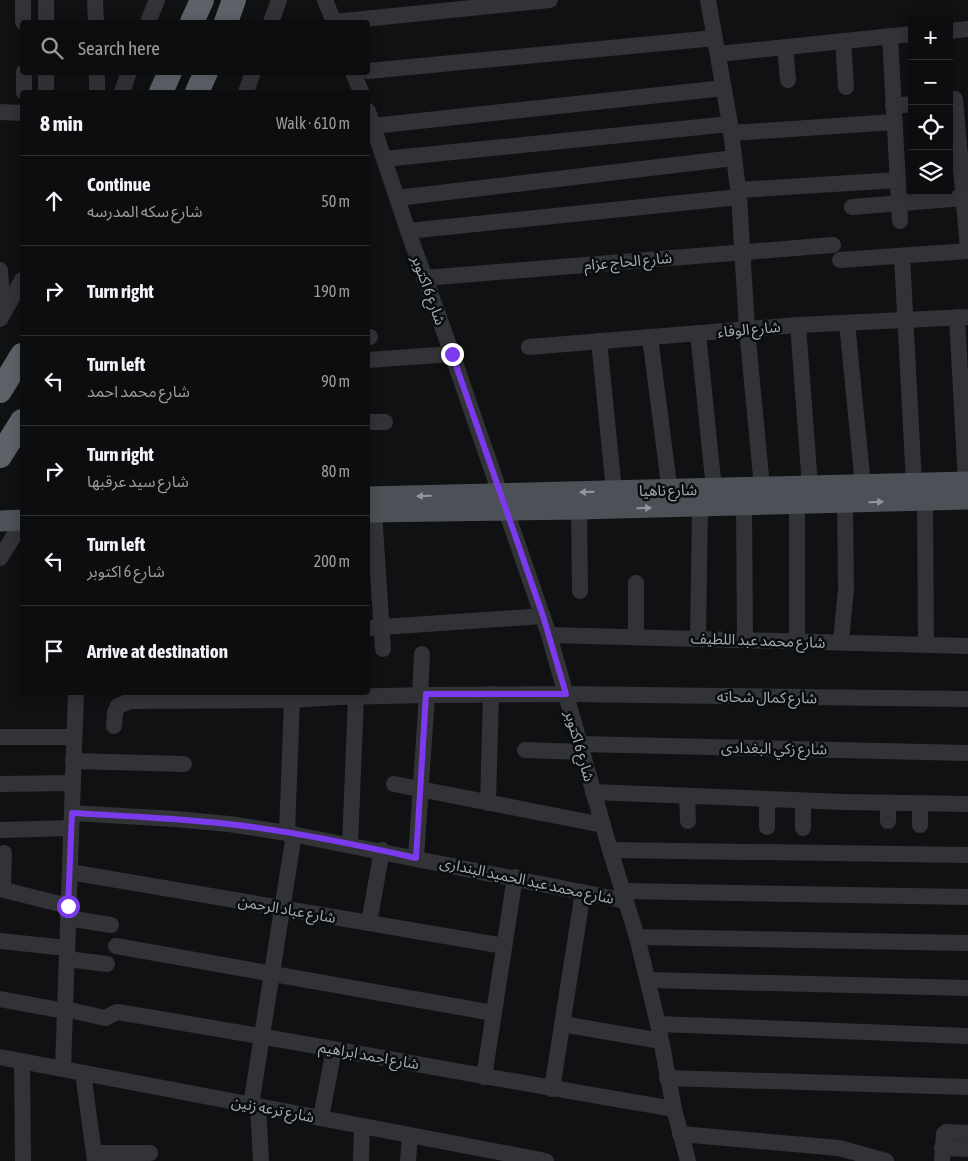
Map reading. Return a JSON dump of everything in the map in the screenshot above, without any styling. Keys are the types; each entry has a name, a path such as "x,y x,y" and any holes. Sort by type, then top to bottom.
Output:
{"highway":[{"path":"193,20 202,0"},
{"path":"227,20 234,0"},
{"path":"162,90 169,75"},
{"path":"198,90 205,75"},
{"path":"0,391 20,358"},
{"path":"0,456 20,424"}],"main road":[{"name":"شارع ناهيا","path":"502,502 579,509 671,498 714,489 863,485 920,492"},
{"name":"شارع ناهيا","path":"370,507 502,502 614,491 671,498 700,506 797,504 845,502 967,488"},
{"path":"0,507 20,506"},
{"path":"0,521 20,522"}],"street":[{"path":"23,0 24,20"},
{"path":"46,0 46,20"},
{"path":"95,0 96,20"},
{"path":"149,20 157,0"},
{"path":"272,20 279,0"},
{"path":"325,0 333,20"},
{"path":"354,20 550,0"},
{"path":"713,0 716,46 724,88 738,193 747,329 762,487"},
{"path":"953,31 968,29"},
{"path":"370,71 716,46 785,47 908,34"},
{"path":"890,36 900,221"},
{"path":"843,41 846,87"},
{"path":"785,47 788,80"},
{"path":"24,75 24,90"},
{"path":"46,75 46,90"},
{"path":"97,75 97,90"},
{"path":"123,90 128,75"},
{"path":"247,90 253,75"},
{"path":"354,75 360,90"},
{"path":"370,117 724,88"},
{"path":"840,260 968,250 957,99"},
{"path":"384,159 894,114 910,105"},
{"path":"0,112 20,113"},
{"name":"شارع 6 اكتوبر","path":"370,120 549,635 610,850 638,937 658,1024 667,1078 688,1161"},
{"path":"397,198 734,158"},
{"path":"408,231 738,193 898,180"},
{"path":"852,207 964,198"},
{"name":"شارع الحاج عزام","path":"424,278 832,245"},
{"path":"902,256 920,492 926,645"},
{"path":"0,270 5,298 0,319"},
{"path":"5,298 20,282"},
{"path":"962,317 967,488"},
{"name":"شارع الوفاء","path":"530,347 798,325 962,317"},
{"path":"847,323 863,485"},
{"path":"798,325 810,486"},
{"path":"698,333 714,489"},
{"path":"650,336 671,498"},
{"path":"599,341 614,491"},
{"path":"370,360 452,354"},
{"path":"370,422 385,422"},
{"path":"841,642 846,589 845,502"},
{"path":"797,504 797,641"},
{"path":"744,505 745,640"},
{"path":"698,638 700,506"},
{"path":"370,507 374,628 382,649"},
{"path":"579,509 580,591"},
{"path":"0,558 20,525"},
{"path":"636,583 636,637"},
{"path":"374,628 543,616"},
{"name":"شارع محمد عبد اللطيف","path":"549,635 968,646"},
{"path":"416,858 423,695 422,654"},
{"path":"488,803 491,694"},
{"name":"شارع كمال شحاته","path":"114,726 115,713 118,706 130,701 295,698 339,695 356,697 491,694 968,699"},
{"path":"63,1069 76,695"},
{"path":"350,845 356,697"},
{"path":"261,1161 254,1106 261,1035 282,908 290,833 295,698"},
{"path":"0,737 74,737"},
{"name":"شارع زكي البغدادى","path":"525,750 581,748 968,753"},
{"path":"73,761 184,764"},
{"path":"0,784 73,783"},
{"path":"394,784 603,825"},
{"path":"593,792 803,801 968,804"},
{"path":"687,796 688,821"},
{"path":"767,799 767,827"},
{"path":"803,801 803,828"},
{"path":"888,803 888,820"},
{"path":"920,804 920,825"},
{"name":"شارع محمد عبد الحميد البندارى","path":"0,830 71,821 175,819 229,824 290,833 584,892 625,896 968,897"},
{"path":"369,923 382,850"},
{"path":"610,850 968,855"},
{"path":"4,852 1,889 111,925"},
{"name":"شارع عباد الرحمن","path":"70,872 504,946"},
{"path":"484,1077 515,877"},
{"path":"552,1089 584,892"},
{"path":"638,937 968,943"},
{"path":"0,941 107,964"},
{"path":"116,946 493,1013"},
{"path":"648,980 968,988"},
{"name":"شارع احمد ابراهيم","path":"0,999 105,1018 117,1012 261,1035 484,1077 674,1109"},
{"path":"562,1024 661,1041"},
{"path":"658,1024 968,1036"},
{"path":"321,1118 334,1049"},
{"name":"شارع ترعه زنين","path":"0,1057 544,1161"},
{"path":"22,1061 23,1161"},
{"path":"83,1073 94,1157 150,1154"},
{"path":"667,1078 968,1087"},
{"path":"362,1126 362,1161"},
{"path":"968,1133 946,1132 943,1137 942,1154 968,1149"},
{"path":"680,1134 839,1148 883,1161"},
{"path":"408,1161 410,1136"}],"route":[{"path":"68,906 72,813 229,824 294,834 416,858 426,694 566,694 543,616 499,494 452,354"}]}
